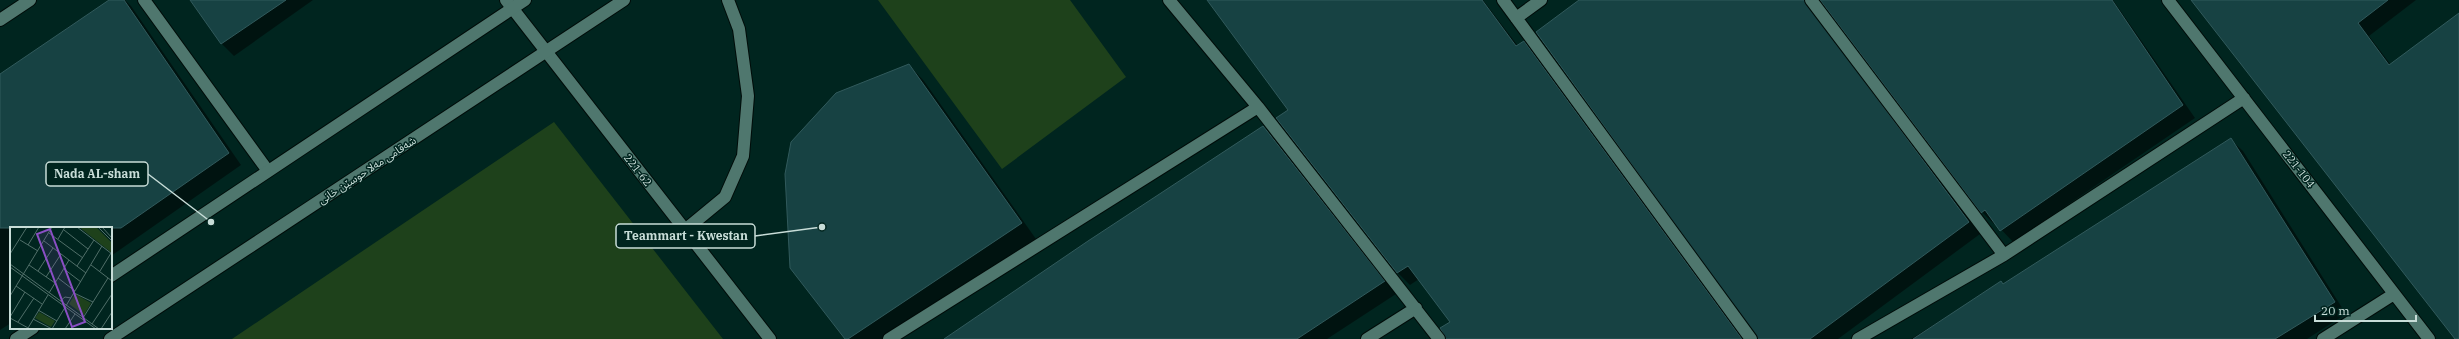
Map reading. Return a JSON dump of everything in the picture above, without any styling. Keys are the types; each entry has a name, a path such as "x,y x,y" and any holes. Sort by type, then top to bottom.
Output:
{"street":[{"path":"0,20 30,0"},
{"path":"144,0 268,172"},
{"path":"112,275 268,172 510,4 525,0"},
{"name":"شەقامی مەلا حوسێن خانی","path":"112,338 624,0"},
{"path":"685,230 725,197 743,156 748,96 739,29 728,0"},
{"path":"1169,0 1258,107 1439,339"},
{"path":"1503,0 1751,339"},
{"path":"1516,18 1541,0"},
{"path":"1811,0 2004,255"},
{"name":"221-104","path":"2168,0 2429,339"},
{"name":"221-62","path":"510,4 770,339"},
{"path":"1858,339 2004,255 2244,98"},
{"path":"889,339 1258,107"},
{"path":"2323,339 2394,294"},
{"path":"1367,339 1416,308"},
{"path":"16,339 31,329"}],"green space":[{"path":"878,0 1070,0 1126,77 1002,169"},
{"path":"554,122 723,339 232,339"}],"building":[{"path":"109,0 124,0 229,153 121,228 0,228 0,74"},
{"path":"190,0 286,0 221,44"},
{"path":"1207,0 1482,0 1516,46 1524,41 1742,339 1446,339 1440,328 1450,322 1408,266 1397,273 1276,118 1288,110"},
{"path":"1579,0 1804,0 1969,222 1810,339 1758,339 1536,32"},
{"path":"1820,0 2112,0 2183,105 2000,231 1985,210 1981,213"},
{"path":"2191,0 2388,0 2358,23 2389,65 2459,13 2459,339 2455,339"},
{"path":"909,64 1022,223 848,339 845,339 790,268 785,174 791,142 836,93"},
{"path":"1263,126 1385,281 1297,339 944,339 1088,241"},
{"path":"2231,138 2335,302 2275,339 1913,339 2001,281 2003,284"}],"place":[{"name":"Nada AL-sham","path":"211,222"},
{"name":"Teammart - Kwestan","path":"822,227"}]}
